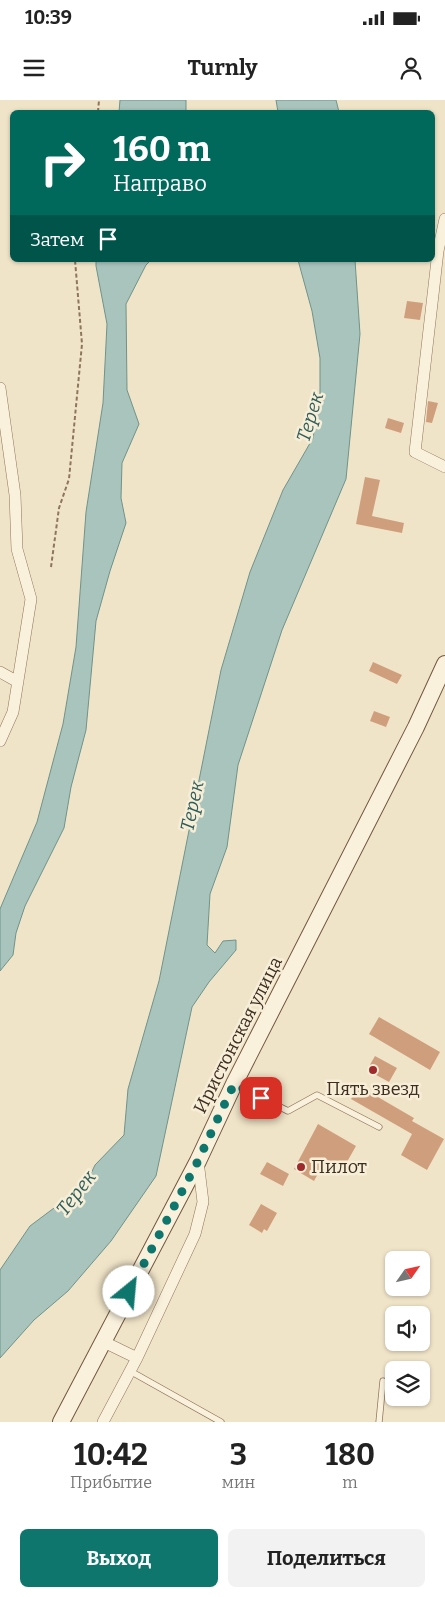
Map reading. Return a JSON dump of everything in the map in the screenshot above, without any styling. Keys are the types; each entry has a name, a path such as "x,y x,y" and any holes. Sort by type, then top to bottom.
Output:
{"main road":[{"name":"Иристонская улица","path":"61,1422 198,1161 234,1084 416,727 445,664"}],"street":[{"path":"445,219 438,252 415,452 445,467"},
{"path":"0,388 4,439 15,495 17,549 31,599 13,712 0,741"},
{"path":"0,672 18,682"},
{"path":"103,1422 137,1358 194,1234 203,1202 198,1161"},
{"path":"104,1342 137,1358"}],"lane":[{"path":"234,1084 288,1111 317,1095 379,1127"},
{"path":"130,1371 221,1422"},
{"path":"379,1422 383,1381"}],"path":[{"path":"51,567 59,508 69,479 82,344 75,262"}],"water":[{"path":"120,100 186,100 186,110 119,110"},
{"path":"276,100 336,100 338,110 278,110"},
{"path":"96,262 149,262 126,304 127,390 139,424 122,463 121,498 126,523 96,621 86,730 71,787 64,828 25,906 16,933 13,955 0,971 0,909 37,822 63,724 76,647 86,512 103,403 107,324"},
{"name":"Терек","path":"299,262 355,262 360,334 346,479 282,630 238,765 227,847 210,894 207,945 215,953 223,941 236,940 236,950 209,982 192,1007 156,1176 111,1241 68,1291 34,1320 0,1358 0,1270 30,1226 86,1184 95,1165 124,1135 128,1089 159,981 221,670 250,572 283,490 313,438 320,393 320,358 312,311"}],"building":[{"path":"407,301 423,303 420,320 404,318"},
{"path":"428,401 438,403 432,423 426,422"},
{"path":"388,418 404,423 401,433 385,428"},
{"path":"365,477 380,480 372,516 404,523 402,533 356,524"},
{"path":"373,662 402,675 397,684 369,671"},
{"path":"374,711 390,717 386,727 370,721"},
{"path":"379,1017 440,1052 430,1070 369,1034"},
{"path":"375,1056 397,1068 389,1082 367,1070"},
{"path":"359,1086 414,1118 412,1121 444,1139 427,1170 401,1155 412,1134 351,1099"},
{"path":"318,1124 356,1146 343,1169 326,1159 314,1181 294,1169"},
{"path":"267,1162 289,1174 283,1186 260,1174"},
{"path":"261,1204 277,1213 267,1231 264,1229 262,1233 249,1225"}],"place":[{"name":"Пять звезд","path":"373,1070"},
{"name":"Пилот","path":"301,1167"}],"route":[{"path":"129,1292 198,1161 234,1084 261,1098"}]}
